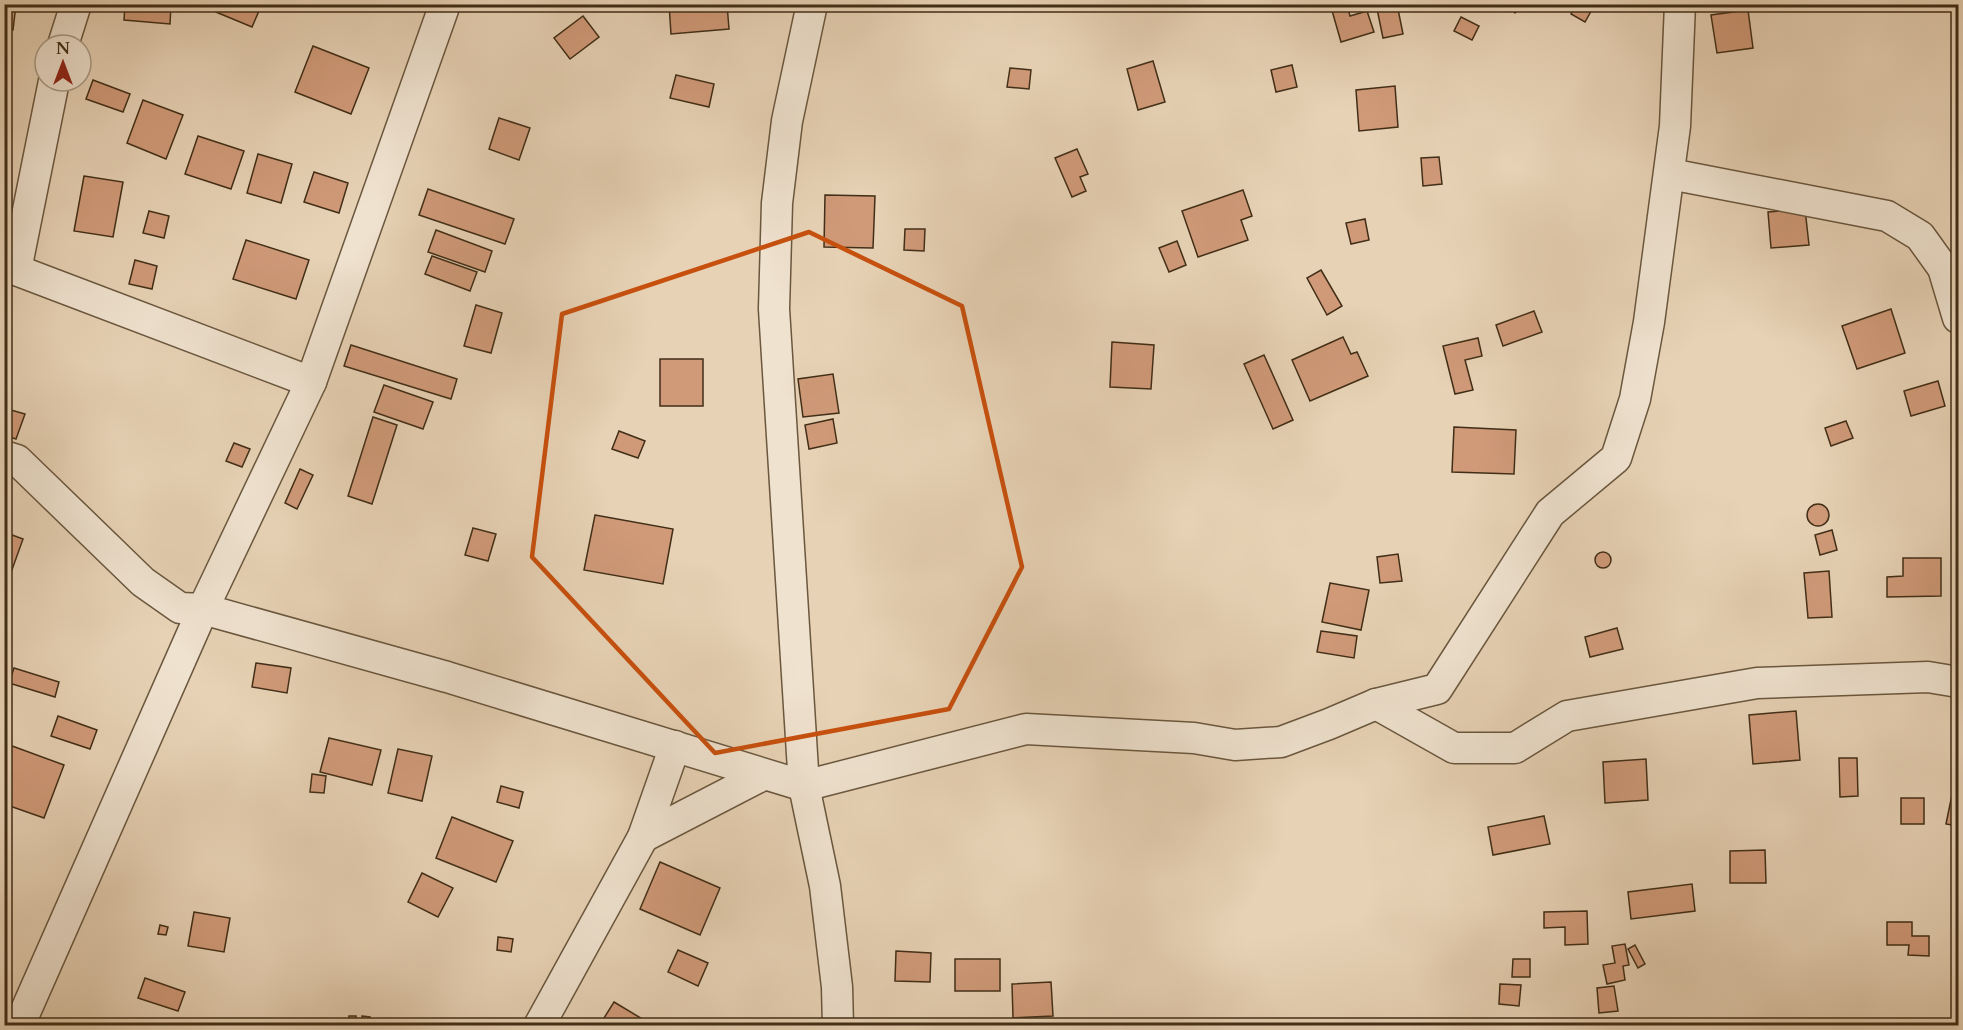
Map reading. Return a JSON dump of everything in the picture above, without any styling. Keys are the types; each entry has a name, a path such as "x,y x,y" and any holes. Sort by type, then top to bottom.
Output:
{"street":[{"path":"67,33 76,4"},
{"path":"19,1026 203,609 311,382 445,4"},
{"path":"812,4 787,121 782,156 777,203 774,309 804,786 825,886 837,987 837,1026"},
{"path":"4,456 17,460 143,582 180,608 203,609 447,677 804,786 1026,729 1194,738 1234,746 1281,742 1376,704 1437,689 1550,513 1616,458 1635,399 1649,322 1670,174 1675,126 1680,4"},
{"path":"51,93 10,264 311,382"},
{"path":"1670,174 1887,216 1920,236 1951,264 1959,318"},
{"path":"1376,704 1454,748 1515,748 1567,716 1757,683 1928,677 1959,682"},
{"path":"539,1026 643,837 675,747"},
{"path":"643,837 763,775"}],"highlighted area":[{"path":"809,232 962,306 1022,567 949,709 715,753 532,557 562,314"}],"building":[{"path":"4,4 16,5 13,30 4,29"},
{"path":"125,4 171,4 170,24 124,20"},
{"path":"220,4 262,4 252,27 216,12"},
{"path":"669,4 727,4 729,29 671,34"},
{"path":"1347,4 1350,16 1367,11 1374,32 1341,42 1331,7"},
{"path":"1376,4 1397,4 1403,34 1383,38"},
{"path":"1507,4 1524,4 1515,13"},
{"path":"1576,4 1594,6 1585,22 1571,14"},
{"path":"1748,10 1753,48 1717,53 1711,15"},
{"path":"583,16 599,37 570,59 554,38"},
{"path":"1461,17 1479,26 1472,40 1454,31"},
{"path":"313,46 369,68 351,114 295,92"},
{"path":"1153,61 1165,102 1138,110 1127,69"},
{"path":"1292,65 1297,87 1276,92 1271,70"},
{"path":"1010,68 1031,70 1029,89 1007,87"},
{"path":"676,75 714,84 709,107 670,98"},
{"path":"93,80 130,94 123,112 86,99 88,93 93,93"},
{"path":"1395,86 1398,127 1359,131 1356,90"},
{"path":"143,100 183,115 166,159 127,143"},
{"path":"499,118 530,128 519,160 489,149"},
{"path":"198,136 244,151 231,189 185,174"},
{"path":"1077,149 1088,174 1080,177 1086,191 1072,197 1055,158"},
{"path":"258,154 292,164 281,203 247,193"},
{"path":"1439,157 1442,184 1423,186 1421,158"},
{"path":"314,172 348,183 339,213 304,202"},
{"path":"84,176 123,182 113,237 74,231"},
{"path":"428,189 514,219 505,244 419,215"},
{"path":"1243,190 1252,216 1241,220 1248,240 1198,257 1182,211"},
{"path":"825,195 875,196 873,248 824,247"},
{"path":"1805,209 1809,245 1771,248 1768,212"},
{"path":"149,211 169,216 164,238 143,233"},
{"path":"1365,219 1369,240 1351,244 1346,223"},
{"path":"905,229 925,229 924,251 904,250"},
{"path":"436,230 492,251 485,272 428,252"},
{"path":"246,240 309,260 296,299 233,279"},
{"path":"1177,241 1186,265 1169,272 1159,248"},
{"path":"432,256 477,272 470,291 425,274"},
{"path":"135,260 157,266 152,289 129,284"},
{"path":"1321,270 1342,306 1327,315 1307,278"},
{"path":"476,305 502,313 491,353 464,346"},
{"path":"1891,309 1905,353 1857,369 1842,326"},
{"path":"1534,311 1542,332 1503,346 1496,325"},
{"path":"1343,337 1351,354 1357,352 1368,376 1310,401 1292,360"},
{"path":"1478,338 1482,356 1465,360 1473,390 1455,394 1443,346"},
{"path":"1112,342 1154,345 1151,389 1110,387"},
{"path":"351,345 457,379 451,399 344,366"},
{"path":"1264,355 1293,420 1273,429 1244,364"},
{"path":"660,359 703,359 703,406 660,406"},
{"path":"833,374 839,413 803,417 798,379"},
{"path":"1938,381 1945,406 1911,416 1904,391"},
{"path":"384,385 433,402 423,429 374,412"},
{"path":"4,408 25,414 16,439 4,435"},
{"path":"373,417 397,425 372,504 348,496"},
{"path":"833,419 837,443 809,449 805,425"},
{"path":"1846,421 1853,438 1831,446 1825,428"},
{"path":"1454,427 1516,430 1514,474 1452,472"},
{"path":"619,431 645,441 638,458 612,449"},
{"path":"234,443 250,449 242,467 226,461"},
{"path":"300,469 313,475 297,509 285,503"},
{"path":"1814,504 1822,504 1829,511 1829,519 1822,526 1814,526 1807,519 1807,511"},
{"path":"595,515 673,529 663,584 584,570"},
{"path":"473,528 496,534 488,561 465,555"},
{"path":"1832,530 1837,550 1820,555 1815,535"},
{"path":"4,532 23,539 8,581 4,579"},
{"path":"1603,552 1611,560 1603,568 1595,560"},
{"path":"1398,554 1402,581 1380,583 1377,557"},
{"path":"1903,558 1941,558 1941,596 1887,597 1887,577 1903,576"},
{"path":"1829,571 1832,617 1808,618 1804,573"},
{"path":"1330,583 1369,590 1361,630 1322,622"},
{"path":"1617,628 1623,649 1590,657 1585,637"},
{"path":"1321,631 1357,636 1354,658 1317,652"},
{"path":"256,663 291,668 287,693 252,687"},
{"path":"14,668 59,682 55,697 9,683"},
{"path":"1796,711 1800,760 1753,764 1749,715"},
{"path":"58,716 97,730 90,749 51,736"},
{"path":"329,738 381,750 372,785 320,772"},
{"path":"4,743 64,765 44,818 4,804"},
{"path":"398,749 432,756 422,801 388,793"},
{"path":"1839,758 1857,758 1858,796 1840,797"},
{"path":"1646,759 1648,800 1605,803 1603,762"},
{"path":"312,774 326,776 324,793 310,792"},
{"path":"1956,775 1958,776 1958,826 1946,824"},
{"path":"501,786 523,792 519,808 497,802"},
{"path":"1901,798 1924,798 1924,824 1901,824"},
{"path":"1544,816 1550,844 1493,855 1488,827"},
{"path":"452,817 513,841 496,882 436,858"},
{"path":"1765,850 1766,883 1730,883 1730,851"},
{"path":"660,862 720,888 700,935 640,909"},
{"path":"422,873 453,888 438,917 408,902"},
{"path":"1692,884 1695,911 1631,919 1628,892"},
{"path":"1587,911 1588,944 1565,945 1565,927 1544,928 1544,912"},
{"path":"194,912 230,918 224,952 188,946"},
{"path":"1887,922 1912,922 1912,936 1929,936 1929,956 1908,955 1909,945 1887,945"},
{"path":"160,925 168,927 166,935 158,934"},
{"path":"498,937 513,939 511,952 497,950"},
{"path":"1625,944 1629,965 1623,966 1625,980 1607,984 1603,965 1615,963 1612,946"},
{"path":"1635,945 1645,964 1638,968 1628,949"},
{"path":"678,950 708,963 698,986 668,972"},
{"path":"896,951 931,953 930,982 895,981"},
{"path":"955,959 1000,959 1000,991 955,991"},
{"path":"1513,959 1530,959 1530,977 1512,977"},
{"path":"145,978 185,992 178,1011 138,998"},
{"path":"1051,982 1053,1016 1013,1018 1012,984"},
{"path":"1500,984 1521,985 1519,1006 1499,1004"},
{"path":"1614,986 1618,1011 1599,1013 1597,988"},
{"path":"614,1002 654,1026 599,1026"},
{"path":"349,1016 356,1016 356,1026 349,1026"},
{"path":"362,1016 370,1017 370,1026 362,1026"}]}
